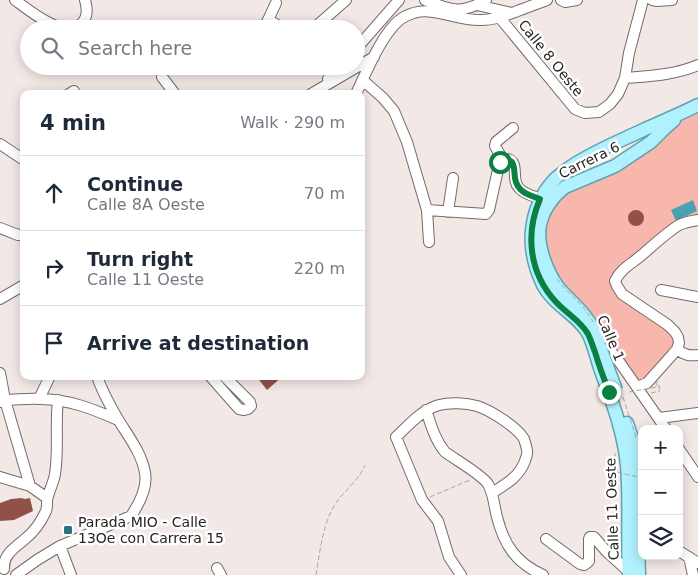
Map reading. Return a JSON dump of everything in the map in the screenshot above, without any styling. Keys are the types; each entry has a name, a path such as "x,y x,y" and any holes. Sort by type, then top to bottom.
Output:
{"main road":[{"name":"Carrera 6","path":"540,227 541,220 561,184 583,158 692,108"},
{"name":"Carrera 6","path":"540,199 550,185 561,184 615,166 651,142 666,127 692,108"},
{"path":"643,130 604,154 602,157 603,161 606,164 610,164 651,142"},
{"name":"Calle 11 Oeste","path":"540,199 533,218 531,241 537,272 544,286 556,302 588,334 609,392 624,444 627,466 629,547 632,574"},
{"name":"Calle 1","path":"540,227 540,241 547,268 561,290 591,324 633,441"},
{"name":"Calle 11 Oeste","path":"632,574 636,465 633,441"}],"street":[{"path":"15,0 46,20"},
{"path":"84,20 85,0"},
{"path":"324,19 332,0"},
{"path":"324,19 346,0"},
{"path":"365,40 399,0"},
{"path":"424,0 457,10 466,9 481,3 512,13"},
{"path":"358,90 386,36 394,24 403,17 418,11 473,20 500,18 547,0"},
{"path":"561,0 565,2 577,0"},
{"path":"643,0 629,53 625,78 672,73 698,65"},
{"path":"652,0 672,0"},
{"path":"268,20 276,3"},
{"name":"Calle 8 Oeste","path":"500,18 575,109 585,113 599,112 610,104 618,94 625,78"},
{"path":"365,62 374,57"},
{"path":"316,90 331,75"},
{"path":"317,90 341,75"},
{"path":"162,77 172,90"},
{"path":"366,83 394,111 407,142 428,210 429,242"},
{"path":"503,160 495,146 496,142 513,128"},
{"path":"0,144 20,157"},
{"path":"428,210 486,214 489,210 499,165 503,160 509,159 514,165 516,184 520,190 540,199"},
{"path":"448,212 454,178"},
{"path":"633,389 647,383 677,349 679,344 678,337 668,325 622,294 615,281 623,270 671,230 682,224 698,220"},
{"path":"540,227 537,241 539,258 548,284 563,303 581,317 618,360 633,389 663,425"},
{"path":"0,228 20,235"},
{"path":"0,299 20,287"},
{"path":"661,290 698,297"},
{"path":"588,334 618,360"},
{"path":"677,349 690,356 698,355"},
{"path":"0,373 2,401 30,486"},
{"path":"39,398 48,380"},
{"path":"16,575 60,546 131,516 137,508 145,485 146,474 135,448 105,397 99,380"},
{"path":"214,380 239,408 248,410 251,406 250,402 228,380"},
{"path":"2,401 39,398 58,400 88,407 118,420"},
{"path":"5,572 4,564 6,557 39,524 47,510 47,498 55,476 57,456 56,416 58,400"},
{"path":"462,575 449,558 438,521 422,500 396,437 426,410 440,405 476,406 497,415 524,439 527,454 523,466 513,479 492,493"},
{"path":"426,410 435,437 445,452 486,482 492,493 497,518 508,547 526,566 543,575"},
{"path":"659,418 698,413"},
{"path":"683,454 698,477"},
{"path":"636,465 638,472"},
{"path":"0,477 30,486 47,498"},
{"path":"546,539 584,565 589,561 588,539 592,536 632,574"},
{"path":"60,546 71,575"},
{"path":"615,559 625,556 629,547"},
{"path":"693,560 693,575"}],"path":[{"path":"633,389 657,387 656,383 658,382 660,391"},
{"path":"316,575 323,535 334,506 362,473 365,465"},
{"path":"617,472 638,477"},
{"path":"422,500 479,476"}],"shaded area":[{"path":"698,105 698,220 682,224 623,270 617,286 656,318 679,343 637,387 547,268 541,220 559,191 615,166"}],"water":[{"path":"693,200 697,211 676,221 671,210"}],"building":[{"path":"633,210 639,210 644,215 642,224 633,226 628,221 628,215"},
{"path":"259,380 278,380 267,390"},
{"path":"30,498 33,511 14,520 0,521 0,503"}],"place":[{"name":"Parada MIO - Calle 13Oe con Carrera 15","path":"68,530"}],"route":[{"path":"500,162 509,159 514,165 518,188 540,199 533,218 531,241 537,272 544,286 556,302 588,334 609,392"}]}
